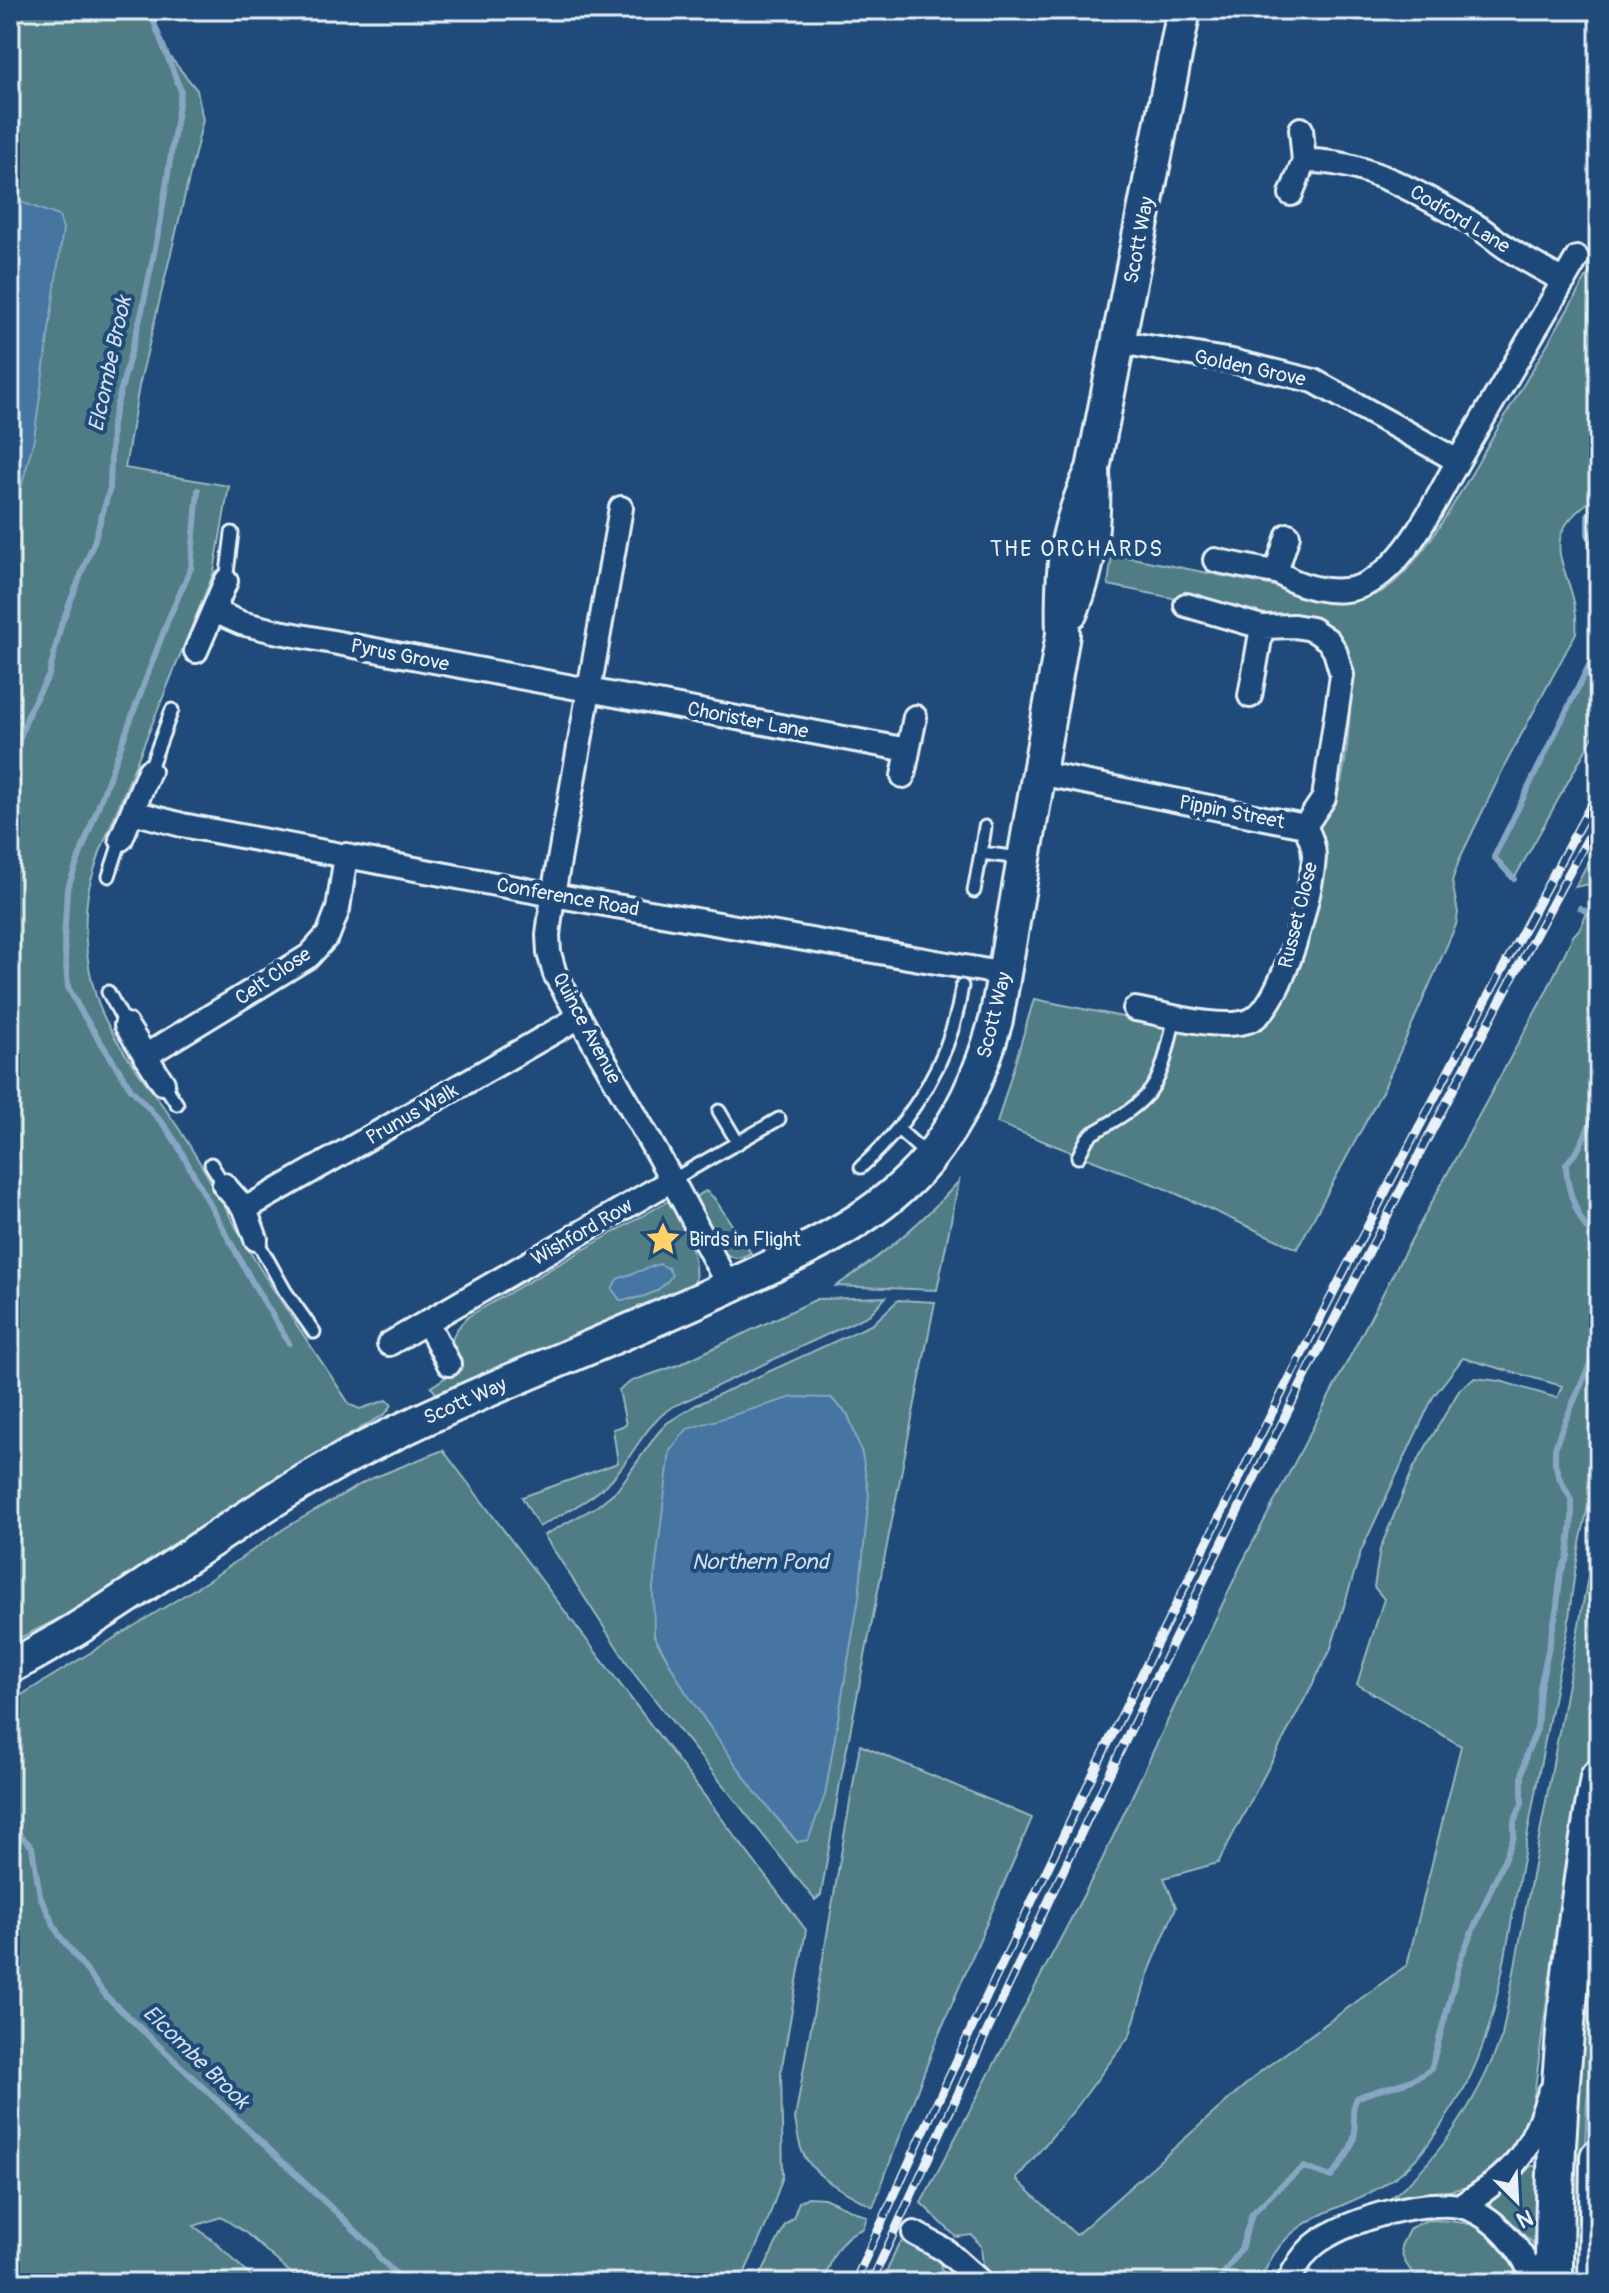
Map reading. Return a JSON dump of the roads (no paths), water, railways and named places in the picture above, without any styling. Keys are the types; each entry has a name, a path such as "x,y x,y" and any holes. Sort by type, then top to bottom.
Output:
{"main road":[{"path":"1554,2283 1556,2178 1565,2044 1574,1946 1599,1778"},
{"path":"1597,2283 1599,2157"}],"street":[{"name":"Scott Way","path":"10,1667 104,1613 260,1508 347,1457 433,1414 729,1287 815,1246 851,1226 890,1197 929,1158 958,1117 982,1067 996,1020 1063,634 1062,579 1066,541 1093,469 1184,10"},
{"path":"1291,194 1304,161 1301,129"},
{"name":"Codford Lane","path":"1304,161 1356,169 1405,185 1564,281"},
{"path":"1215,560 1276,572 1321,589 1347,591 1377,577 1397,560 1414,538 1577,258"},
{"name":"Golden Grove","path":"1119,342 1232,361 1314,381 1458,461"},
{"name":"Quince Avenue","path":"621,508 553,895 549,953 555,974 578,1018 672,1180 729,1287"},
{"path":"1276,572 1288,535"},
{"path":"196,651 226,581"},
{"name":"Pippin Street","path":"1039,773 1305,826 1324,798 1342,675 1340,662 1328,640 1312,629 1262,627 1186,605"},
{"name":"Pyrus Grove","path":"214,611 241,623 274,631 588,690"},
{"path":"1250,696 1262,627"},
{"name":"Chorister Lane","path":"588,690 908,750"},
{"path":"903,776 915,717"},
{"path":"121,839 149,771"},
{"name":"Conference Road","path":"133,812 182,825 553,895 1005,974"},
{"name":"Russet Close","path":"1135,1009 1231,1025 1258,1016 1273,997 1292,952 1314,861 1313,846 1305,826"},
{"name":"Celt Close","path":"145,1056 309,956 328,935 338,909 346,855"},
{"name":"Prunus Walk","path":"245,1209 578,1018"},
{"path":"126,1025 163,1083"},
{"name":"Wishford Row","path":"389,1344 672,1180"},
{"path":"224,1185 245,1209 256,1239"},
{"path":"427,1322 449,1364"},
{"path":"1288,2283 1307,2253 1339,2231 1378,2216 1411,2208 1460,2206 1496,2182 1524,2153 1537,2131 1565,2044"},
{"path":"1460,2206 1507,2236 1528,2266 1534,2283"},
{"path":"914,2233 945,2250 982,2283"}],"lane":[{"path":"226,581 232,533"},
{"path":"149,771 172,710"},
{"path":"974,891 985,827"},
{"path":"109,876 121,839"},
{"path":"981,853 1024,859"},
{"name":"Scott Way","path":"861,1167 898,1129 923,1096 955,1025 962,986"},
{"path":"108,992 126,1025"},
{"path":"1078,1157 1093,1133 1139,1105 1154,1088 1165,1060 1175,1016"},
{"path":"163,1083 177,1104"},
{"path":"719,1111 738,1143"},
{"name":"Wishford Row","path":"672,1180 779,1119"},
{"path":"898,1129 929,1158"},
{"path":"211,1164 224,1185"},
{"path":"256,1239 285,1291 314,1332"}],"water":[{"path":"10,198 59,216 63,229 34,439 10,529"},
{"path":"659,1264 668,1268 672,1275 656,1291 643,1297 620,1300 612,1289 617,1279"},
{"name":"Northern Pond","path":"793,1397 831,1398 848,1415 862,1454 869,1495 859,1597 825,1795 808,1840 797,1842 755,1792 685,1691 654,1635 653,1588 670,1451 687,1429"}],"waterway":[{"name":"Elcombe Brook","path":"10,766 30,709 49,675 61,625 94,542 110,488 112,423 142,311 160,224 181,91 149,10"},
{"path":"198,490 191,568 168,620 67,890 64,941 68,987 131,1089 177,1144 289,1343"},
{"path":"1599,506 1588,515 1588,534 1599,565 1599,598"},
{"path":"1514,879 1494,857 1599,645"},
{"path":"1580,908 1599,919"},
{"path":"1599,1105 1578,1150 1566,1164 1575,1207 1599,1243"},
{"path":"1217,2283 1241,2249 1252,2214 1277,2189 1304,2167 1331,2177 1339,2167 1354,2136 1353,2111 1357,2098 1414,2079 1431,2069 1462,1955 1514,1837 1514,1822 1522,1804 1522,1775 1537,1729 1540,1688 1561,1572 1568,1556 1572,1519 1572,1501 1559,1477 1555,1449 1599,1343"},
{"name":"Elcombe Brook","path":"10,1825 32,1847 40,1896 59,1935 106,1996 375,2249 379,2258 406,2283"}],"railway":[{"path":"854,2283 1030,1905 1213,1530 1403,1158 1599,790"},
{"path":"871,2283 1043,1912 1222,1544 1406,1179 1599,818"}],"place":[{"name":"Birds in Flight","path":"663,1239"}],"district":[{"name":"THE ORCHARDS","path":"1077,549"}]}
